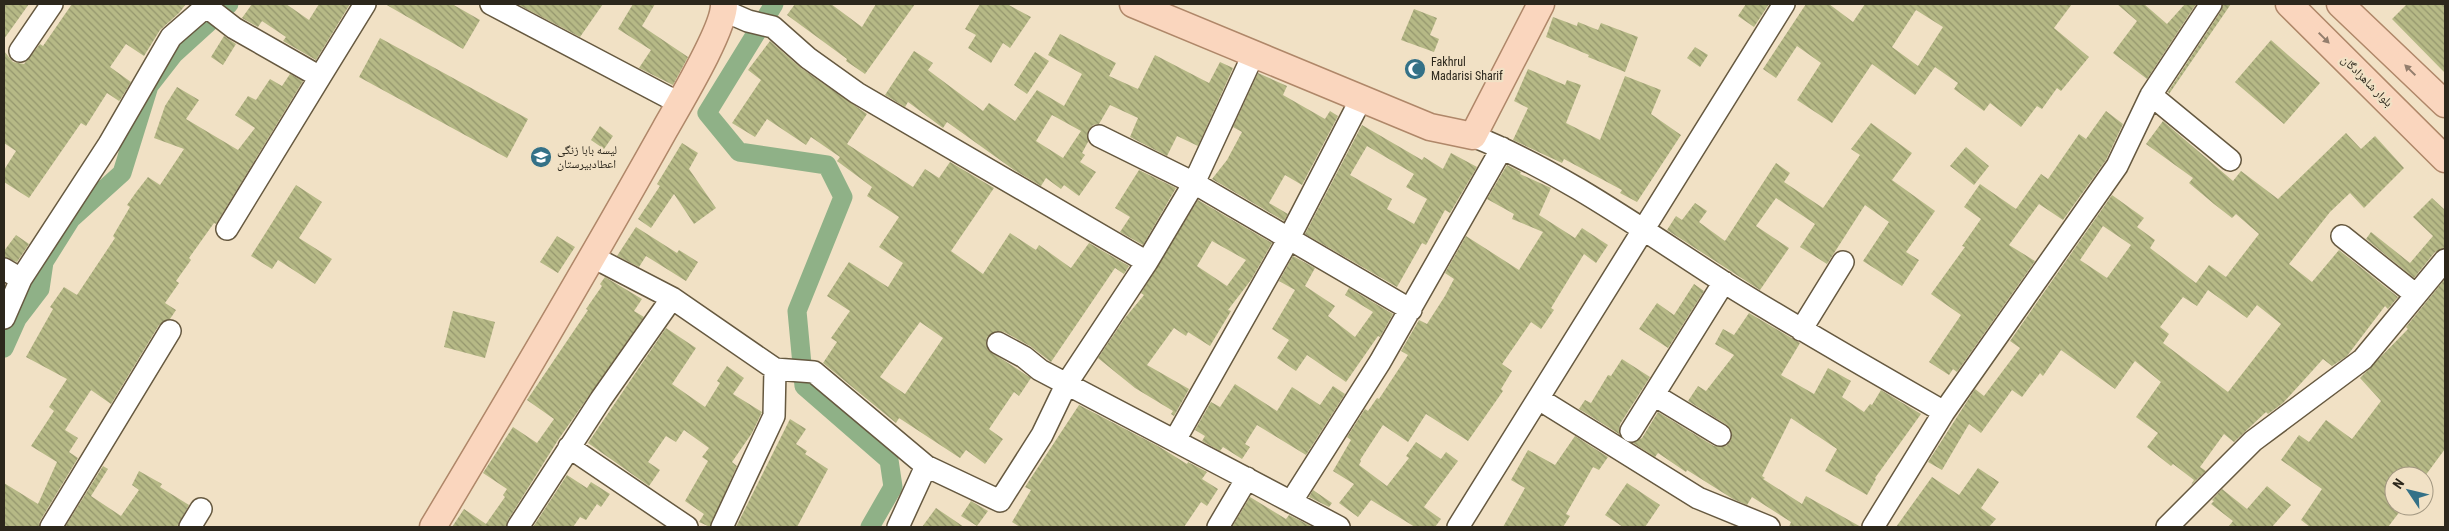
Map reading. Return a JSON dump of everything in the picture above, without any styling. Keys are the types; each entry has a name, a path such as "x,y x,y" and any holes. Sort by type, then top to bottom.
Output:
{"main road":[{"path":"1133,4 1430,127 1473,136 1541,4"},
{"name":"بلوار شاهزادگان","path":"2290,4 2445,159"},
{"path":"2340,4 2445,104"},
{"path":"433,527 593,258 716,34 732,12"}],"street":[{"path":"20,51 52,4"},
{"path":"227,228 365,4"},
{"path":"491,4 679,103"},
{"path":"1458,527 1784,4"},
{"path":"1873,527 1944,412 2117,166 2151,95 2211,4"},
{"path":"4,318 12,274 109,144 171,37 207,5 234,28 320,77"},
{"path":"732,12 773,27 808,58 858,93 1147,262"},
{"path":"593,258 672,298 775,369 814,372 926,466 1000,501 1042,435 1067,382 1147,262 1194,183 1254,53"},
{"path":"2151,95 2230,160"},
{"path":"1175,440 1288,240 1360,99"},
{"path":"1099,136 1194,183 1410,310"},
{"path":"1473,136 1502,148 1643,228 1801,330 1944,412"},
{"path":"1291,502 1410,310 1502,148"},
{"path":"2342,236 2416,295"},
{"path":"2167,527 2253,441 2363,359 2445,260"},
{"path":"1801,330 1843,262"},
{"path":"1631,431 1724,282"},
{"path":"518,527 569,448 672,298"},
{"path":"51,527 170,331"},
{"path":"998,343 1024,357 1040,370 1067,382 1339,527"},
{"path":"722,527 774,416 775,369"},
{"path":"1654,395 1720,435"},
{"path":"1539,399 1698,498 1769,527"},
{"path":"569,448 686,527"},
{"path":"898,527 926,466"},
{"path":"1218,527 1247,478"}],"building":[{"path":"4,4 29,4 4,39"},
{"path":"72,4 186,4 160,30 144,56 126,44 110,67 131,82 120,100 107,93 86,126 81,123 29,198 4,182 4,170 16,151 4,143 4,51 13,62 24,64 40,44 43,46"},
{"path":"252,4 286,4 309,20 319,4 350,4 316,60 283,41 286,37 262,21 258,27 242,18"},
{"path":"385,4 452,4 480,20 463,49"},
{"path":"517,4 603,4 580,37"},
{"path":"633,4 655,4 642,26 688,57 673,85 639,68 651,50 618,29"},
{"path":"795,4 831,4 862,27 876,4 915,4 865,74 787,15"},
{"path":"980,4 1007,4 1031,17 1010,48 1003,43 991,63 968,48 976,35 965,29"},
{"path":"1746,4 1769,4 1754,27 1738,16"},
{"path":"1806,4 1829,4 1853,22 1865,4 2072,4 2054,28 2089,57 2061,91 2057,88 2042,109 2037,106 2021,127 1990,103 1984,111 1954,89 1958,83 1935,67 1915,95 1872,64 1832,123 1797,100 1821,63 1797,46 1776,78 1763,69","holes":["1916,10 1943,27 1918,66 1892,47"]},
{"path":"2117,4 2144,4 2167,24 2185,4 2196,4 2147,79 2113,53 2137,21"},
{"path":"2223,4 2231,4 2169,94 2168,92 2221,11"},
{"path":"2407,4 2445,4 2445,73 2392,19"},
{"path":"1414,9 1437,18 1430,35 1439,39 1434,52 1401,40"},
{"path":"1553,17 1577,26 1578,22 1598,30 1601,23 1638,37 1625,72 1546,37"},
{"path":"1060,34 1116,63 1109,76 1138,89 1155,55 1209,83 1220,62 1233,68 1198,146 1177,136 1167,156 1130,137 1138,118 1110,105 1099,124 1093,125 1088,131 1088,142 1082,153 1085,155 1080,162 1096,172 1079,196 1064,185 1061,189 1046,178 1041,186 1014,170 947,122 943,128 908,102 905,107 885,95 914,51 933,63 928,70 983,111 989,103 1015,121 1037,90 1064,106 1082,74 1048,55","holes":["1052,115 1081,131 1063,158 1036,141"]},
{"path":"224,36 236,44 223,65 211,57"},
{"path":"380,38 528,119 507,158 359,77"},
{"path":"2271,40 2320,83 2284,124 2235,82"},
{"path":"770,41 801,68 867,114 847,144 913,187 925,169 939,178 950,162 994,188 951,251 983,274 1010,233 1036,250 1039,245 1071,268 1089,243 1129,266 1124,274 1115,268 1051,362 1030,346 1004,332 997,331 987,337 988,350 1031,378 1019,396 1014,392 989,429 1003,439 985,464 966,450 960,458 899,418 896,423 823,363 837,342 831,338 850,311 827,296 849,262 888,287 903,263 879,247 899,217 867,196 872,187 837,161 840,157 811,137 806,145 767,119 755,137 732,123 761,80 748,70","holes":["920,322 943,338 905,394 880,377"]},
{"path":"1695,47 1708,55 1700,67 1687,58"},
{"path":"1035,52 1049,61 1027,94 1014,85"},
{"path":"1528,69 1565,85 1567,80 1581,85 1566,123 1600,140 1625,76 1661,90 1651,114 1681,135 1637,202 1620,193 1622,190 1564,159 1562,163 1513,140 1528,108 1514,101"},
{"path":"1258,73 1287,86 1283,95 1325,119 1330,111 1338,116 1302,185 1285,175 1269,203 1288,214 1284,221 1212,179 1227,160 1242,132 1233,127"},
{"path":"290,74 303,81 216,224 214,223 189,258 191,260 176,281 179,283 165,303 176,310 170,319 159,325 111,404 91,390 65,430 78,438 69,452 78,458 40,521 39,527 4,527 4,483 38,504 57,462 31,446 54,411 49,407 67,379 26,357 53,309 50,307 64,287 77,295 115,238 113,236 130,207 127,205 137,191 148,177 160,185 184,149 154,138 165,106 177,87 199,100 186,119 238,150 255,128 235,115 248,96 256,100 270,79 282,86"},
{"path":"2106,111 2123,124 2106,160 2063,220 2039,204 2009,245 2035,261 1957,372 1953,369 1949,375 1929,362 1961,315 1931,294 1965,247 1962,246 1981,219 1964,207 1980,184 2016,209 2041,174 2048,179 2079,134 2086,139"},
{"path":"2163,121 2233,181 2241,171 2278,199 2346,133 2361,149 2375,136 2404,168 2364,208 2350,193 2330,212 2289,264 2312,282 2339,250 2398,297 2388,309 2385,306 2347,356 2332,366 2323,359 2283,403 2268,414 2266,412 2234,442 2224,434 2200,467 2206,471 2191,485 2194,480 2173,464 2171,466 2147,447 2158,433 2136,417 2161,382 2135,361 2115,389 2061,350 2043,376 2040,373 2022,397 2012,390 1981,433 1969,424 1942,470 1928,462 1975,389 1984,396 2020,348 2010,341 2112,195 2144,218 2137,227 2155,240 2150,248 2196,283 2209,265 2226,277 2259,234 2236,214 2232,218 2214,204 2189,183 2193,178 2146,144","holes":["2103,226 2131,245 2107,278 2080,260","2208,290 2247,318 2257,305 2281,324 2228,392 2163,343 2169,334 2160,327 2183,297 2197,306"]},
{"path":"1871,123 1912,153 1892,180 1935,211 1906,252 1919,260 1902,286 1863,261 1889,222 1865,205 1827,264 1800,247 1815,224 1776,198 1756,226 1789,248 1760,290 1667,230 1676,216 1682,220 1695,203 1707,211 1699,222 1725,241 1776,163 1790,173 1784,182 1823,208 1860,155 1851,149"},
{"path":"1362,125 1422,160 1424,157 1443,169 1451,153 1477,167 1450,213 1445,210 1426,245 1422,243 1397,287 1305,234","holes":["1367,146 1414,174 1406,187 1427,199 1414,224 1387,209 1392,199 1350,175"]},
{"path":"600,126 613,136 604,149 591,140"},
{"path":"682,143 698,153 689,169 716,208 694,224 674,194 651,228 638,219 660,186 657,184"},
{"path":"1966,147 1989,166 1974,185 1950,166"},
{"path":"1507,165 1521,172 1520,174 1551,188 1539,215 1575,238 1582,228 1608,245 1596,263 1584,254 1551,308 1554,310 1541,329 1531,322 1502,364 1512,371 1501,389 1503,391 1468,441 1426,414 1408,442 1383,425 1360,460 1359,465 1387,486 1409,458 1406,456 1416,442 1441,459 1446,452 1458,461 1424,507 1441,519 1435,527 1415,527 1371,500 1358,517 1339,503 1354,484 1333,471 1351,440 1347,437 1365,409 1368,411 1377,398 1379,399 1408,355 1401,351 1419,320 1427,324 1445,296 1454,279 1445,273 1466,236 1519,270 1543,232 1512,219 1514,214 1487,199"},
{"path":"1139,170 1176,188 1143,245 1120,232 1130,217 1115,208"},
{"path":"296,185 322,202 299,238 332,259 315,284 278,260 272,269 251,256"},
{"path":"2432,198 2445,210 2445,248 2435,252 2414,278 2366,239 2371,232 2410,263 2433,236 2413,217"},
{"path":"1198,200 1272,243 1251,280 1228,310 1231,311 1210,346 1188,332 1186,336 1174,328 1147,365 1189,389 1174,416 1171,414 1173,411 1135,388 1098,358 1125,318 1144,295 1141,293","holes":["1212,241 1246,260 1227,286 1197,266"]},
{"path":"636,227 677,253 679,250 698,262 686,281 646,256 639,267 617,256"},
{"path":"16,235 29,244 17,262 4,257 4,251"},
{"path":"557,236 575,247 558,273 540,262"},
{"path":"1293,256 1315,268 1305,286 1335,306 1328,316 1355,337 1373,312 1345,295 1349,288 1393,314 1380,337 1378,336 1346,382 1307,355 1296,371 1277,358 1289,340 1272,329 1295,290 1279,281"},
{"path":"605,277 642,299 634,311 644,317 558,440 508,520 506,527 452,527 464,509 486,524 505,497 503,495 507,489 483,473 513,427 537,443 554,419 527,400 588,310 586,309 602,286 600,284"},
{"path":"2445,279 2445,449 2432,466 2384,466 2384,516 2396,516 2388,527 2310,527 2301,520 2322,489 2281,460 2299,435 2309,442 2326,420 2352,439 2381,401 2360,378 2408,329 2406,327"},
{"path":"1694,284 1704,291 1668,348 1639,329 1657,303 1674,315"},
{"path":"453,311 495,322 485,358 444,347"},
{"path":"1749,313 1800,343 1781,375 1814,394 1828,368 1851,381 1842,397 1864,412 1870,404 1872,405 1881,390 1921,414 1875,478 1867,495 1825,471 1837,449 1791,418 1762,476 1765,478 1763,479 1802,504 1806,496 1861,527 1789,527 1791,522 1752,497 1747,505 1733,499 1687,470 1686,472 1658,453 1655,457 1633,443 1642,438 1658,412 1714,446 1726,446 1730,442 1732,435 1727,425 1688,401 1698,386 1706,391 1734,355 1715,344 1723,329 1734,335"},
{"path":"666,328 696,348 672,384 705,407 720,383 717,381 727,366 744,378 733,394 762,412 752,433 732,462 737,466 710,527 699,522 704,514 685,501 708,461 702,457 709,448 684,430 676,442 666,436 648,462 660,470 649,486 588,443"},
{"path":"1622,359 1650,377 1620,424 1619,434 1579,409 1585,400 1591,403 1608,375 1611,376"},
{"path":"1235,384 1277,411 1292,387 1320,405 1333,386 1345,394 1306,455 1257,425 1245,444 1250,447 1242,459 1223,447 1220,451 1202,441 1205,436 1195,430 1211,402 1220,407"},
{"path":"1079,405 1158,446 1187,464 1188,462 1207,472 1202,479 1218,489 1207,506 1201,502 1184,527 1020,527 1012,522 1031,490 1025,487"},
{"path":"790,419 806,429 796,444 807,451 805,454 828,469 797,527 736,527"},
{"path":"1575,436 1608,457 1599,470 1593,467 1566,514 1570,516 1563,527 1503,527 1525,488 1511,480 1528,450 1555,465"},
{"path":"103,466 108,469 91,496 121,516 139,490 132,485 139,471 162,484 160,487 189,505 177,527 65,527"},
{"path":"1978,468 1999,482 1981,508 1996,519 1989,527 1896,527 1932,477 1959,495"},
{"path":"567,475 587,488 591,482 610,494 601,507 597,504 586,520 580,517 573,527 533,527"},
{"path":"1627,483 1660,505 1645,527 1623,527 1605,515"},
{"path":"2267,486 2291,505 2272,527 2228,527 2233,521 2211,504 2214,501 2212,500 2222,489 2247,509"},
{"path":"1313,490 1332,503 1329,507 1309,497"},
{"path":"1250,497 1286,519 1289,515 1313,527 1232,527"},
{"path":"971,501 988,511 977,526 961,516"},
{"path":"936,508 964,527 922,527"}],"waterway":[{"path":"4,348 17,319 40,289 44,262 71,219 122,173 149,86 174,54 229,4"},
{"path":"774,4 707,113 739,152 827,165 843,197 797,311 804,386 889,460 893,487 870,527"}],"place":[{"name":"Fakhrul Madarisi Sharif","path":"1415,69"},
{"name":"لیسه بابا زنگی اعطادبیرستان","path":"541,157"}]}
